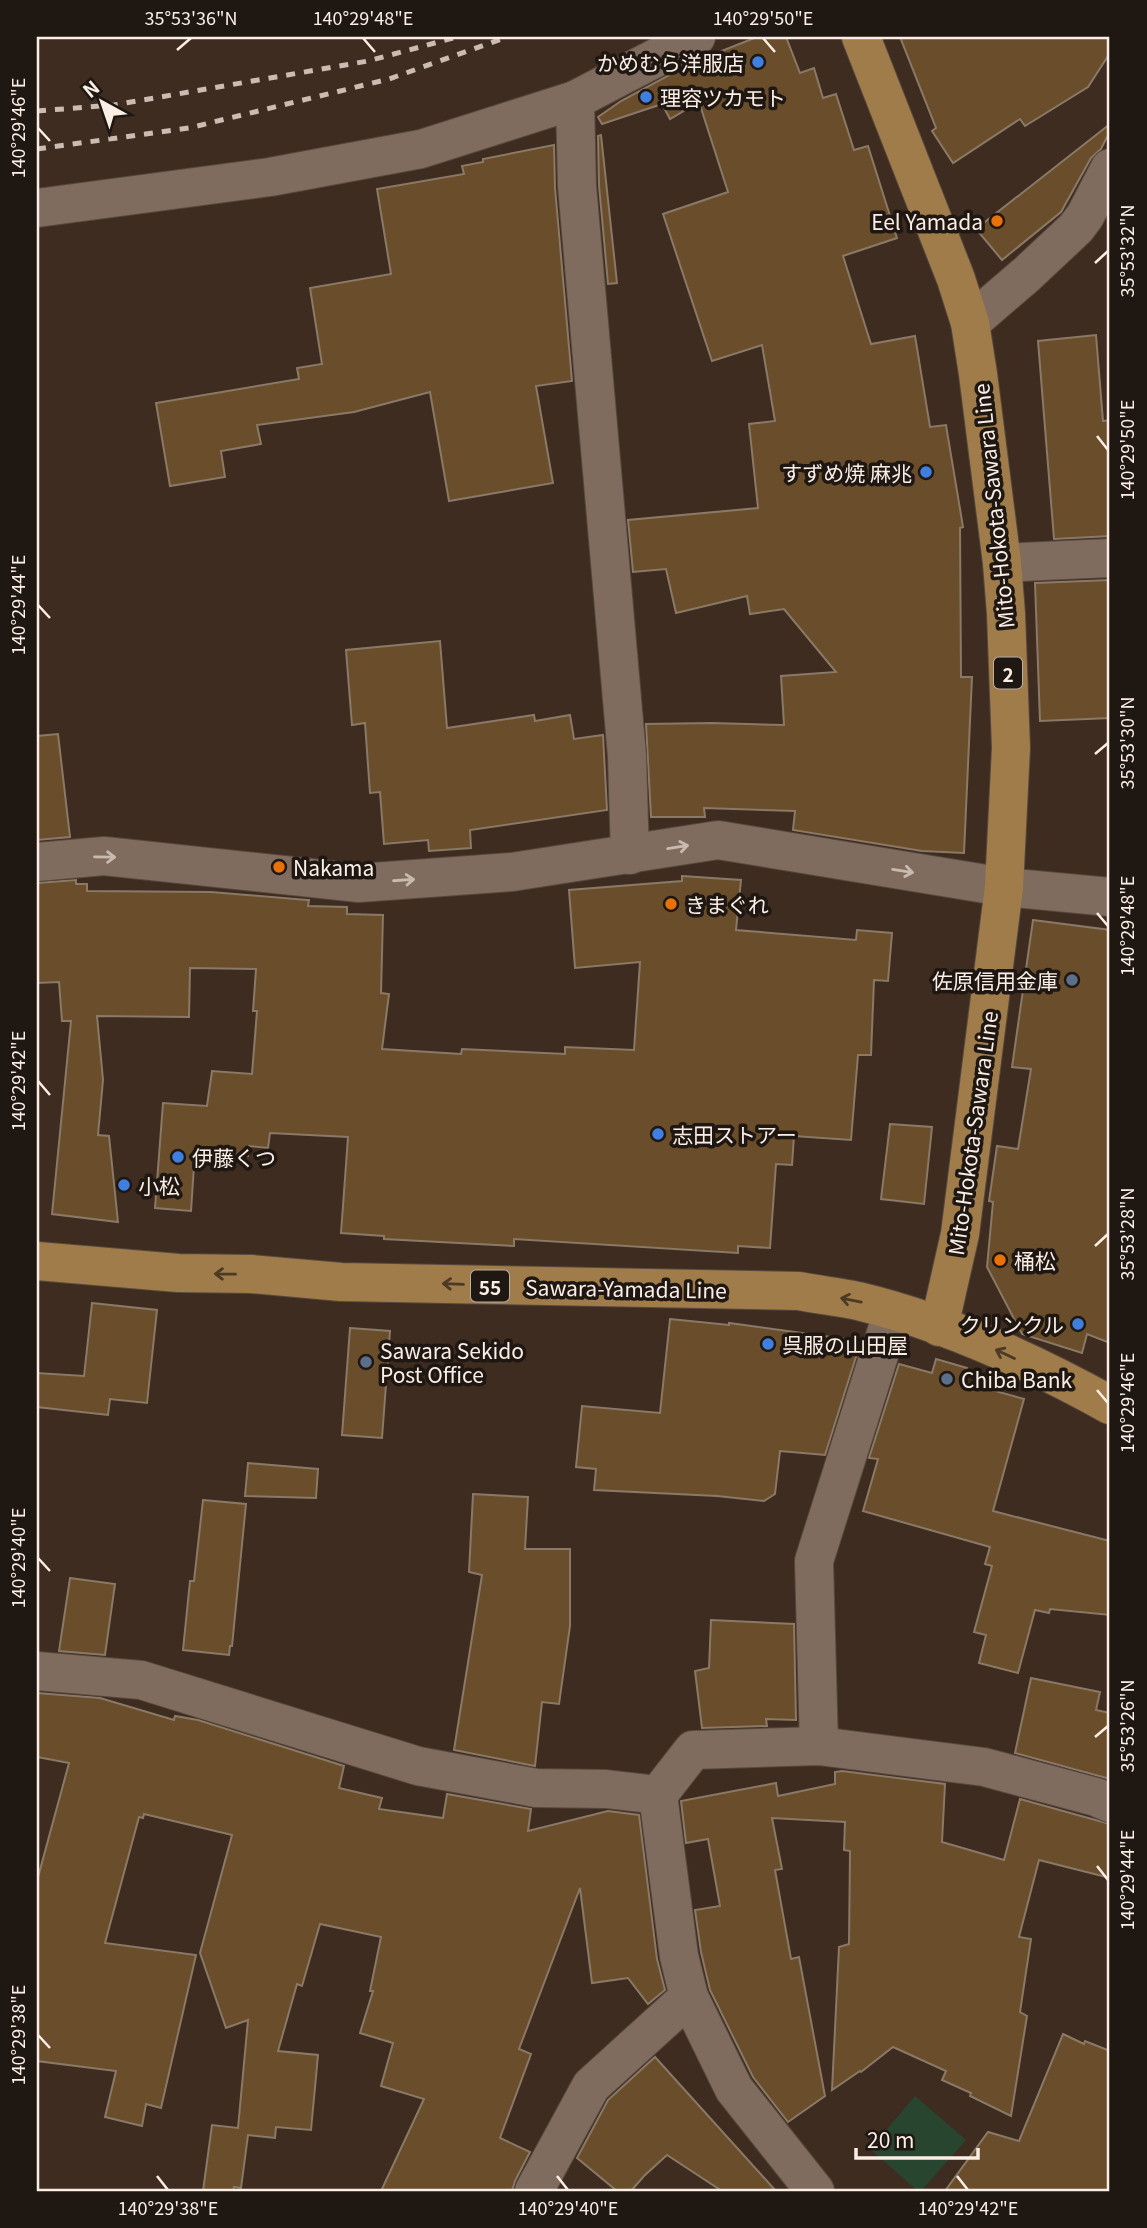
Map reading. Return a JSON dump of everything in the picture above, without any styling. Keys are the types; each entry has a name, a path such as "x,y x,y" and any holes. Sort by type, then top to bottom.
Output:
{"main road":[{"name":"Mito-Hokota-Sawara Line","path":"861,37 956,279 970,323 1002,563 1011,748 1004,887 960,1234 939,1327"},
{"name":"Sawara-Yamada Line","path":"37,1261 178,1273 251,1274 341,1282 799,1291 856,1301 939,1327 985,1344 1110,1405"}],"street":[{"path":"37,208 270,177 421,149 575,100 696,37"},
{"path":"575,100 577,186 627,756 630,855"},
{"path":"970,323 1076,228 1110,168"},
{"path":"1002,563 1110,558"},
{"path":"37,862 104,856 359,883 512,872 718,841 1004,887 1110,897"},
{"path":"820,1746 814,1561 893,1311"},
{"path":"37,1671 141,1680 418,1766 536,1788 606,1789 658,1795"},
{"path":"815,2191 734,2089 689,1997 679,1956 658,1795 693,1750 820,1746 984,1767 1110,1803"},
{"path":"534,2191 591,2085 689,1997"}],"green space":[{"path":"915,2096 966,2140 921,2191 870,2149"}],"building":[{"path":"757,37 786,37 800,73 814,68 823,98 836,94 854,150 868,146 897,238 843,256 871,344 915,336 930,427 946,425 963,527 960,528 961,677 972,677 964,853 922,851 793,830 795,811 704,808 705,817 651,817 646,724 784,725 781,676 836,672 784,609 750,614 747,596 676,613 666,569 633,572 628,520 758,508 749,424 775,421 762,345 712,361 663,214 728,192 699,102 670,119 662,104 602,124 598,117 621,101 708,54 709,56"},
{"path":"900,37 1110,37 1110,53 1088,87 1025,126 1020,119 953,163 932,131 936,128"},
{"path":"1110,124 1110,131 1101,149 1091,158 1061,212 1002,260 976,229"},
{"path":"601,135 617,283 608,284 599,185 598,136"},
{"path":"554,145 555,188 572,381 536,386 553,483 449,501 430,392 354,412 257,425 261,444 221,451 225,477 170,486 156,403 299,379 297,368 322,364 310,288 391,274 377,189 464,174 462,166 483,162 483,159"},
{"path":"1096,335 1103,421 1110,420 1110,536 1054,539 1038,341"},
{"path":"1110,580 1110,718 1040,721 1035,583"},
{"path":"440,641 447,728 534,715 535,721 570,715 574,739 603,735 607,810 470,830 471,848 429,851 428,840 384,844 380,792 370,793 365,723 352,725 346,650"},
{"path":"58,734 70,837 37,840 37,736"},
{"path":"682,876 741,880 736,930 856,940 857,930 892,933 888,981 874,980 871,1055 858,1055 851,1140 794,1136 792,1165 776,1164 770,1248 738,1246 738,1253 514,1239 514,1246 384,1239 384,1236 341,1233 348,1137 270,1133 268,1148 249,1146 248,1156 195,1151 191,1211 155,1208 163,1103 207,1106 212,1071 252,1074 257,1011 253,1011 256,969 190,968 189,1017 97,1016 103,1080 98,1135 109,1136 118,1222 52,1214 71,1021 62,1021 59,982 37,983 37,883 76,880 76,884 87,884 87,891 211,892 309,900 308,906 347,907 347,914 383,915 381,993 389,994 382,1049 461,1054 462,1049 565,1054 565,1047 634,1050 640,962 575,968 569,890 682,881"},
{"path":"1033,920 1110,930 1110,1343 1087,1334 1082,1353 1022,1334 987,1267 993,1202 989,1201 997,1146 1018,1149 1031,1069 1012,1067"},
{"path":"890,1124 932,1127 924,1204 881,1199"},
{"path":"92,1303 157,1310 147,1403 110,1399 108,1415 37,1407 37,1373 84,1376"},
{"path":"670,1319 729,1323 861,1341 825,1455 780,1451 775,1494 764,1501 594,1490 596,1469 576,1467 582,1406 660,1413"},
{"path":"350,1328 390,1331 382,1438 342,1435"},
{"path":"936,1359 967,1368 963,1382 1024,1399 993,1511 1110,1541 1110,1615 1035,1610 1018,1673 979,1663 986,1635 974,1632 992,1566 985,1564 990,1547 863,1511 878,1459 869,1458 899,1364 932,1373"},
{"path":"248,1463 318,1469 316,1498 245,1496"},
{"path":"473,1494 528,1497 525,1549 570,1549 570,1626 559,1704 542,1702 535,1766 454,1750 482,1575 469,1572"},
{"path":"203,1500 246,1504 229,1655 183,1650 190,1581 194,1581"},
{"path":"70,1578 115,1584 105,1655 59,1651"},
{"path":"711,1620 794,1624 796,1720 766,1719 767,1726 702,1728 695,1671 709,1668"},
{"path":"1031,1678 1100,1692 1096,1710 1110,1713 1110,1779 1015,1753"},
{"path":"37,1693 100,1698 174,1720 175,1716 198,1720 344,1766 339,1788 382,1798 379,1809 443,1818 447,1794 531,1809 528,1831 608,1811 639,1815 657,1959 665,1990 648,2004 628,1978 592,1983 580,1888 519,2049 531,2054 500,2138 530,2152 512,2191 381,2191 424,2099 381,2086 393,2043 360,2033 373,1991 370,1991 381,1937 320,1924 302,1986 297,1984 278,2051 318,2055 311,2130 276,2127 275,2138 248,2135 241,2188 234,2187 233,2191 203,2191 212,2125 238,2128 248,2020 226,2028 200,1953 232,1835 144,1814 143,1818 139,1817 105,1943 196,1955 161,2108 146,2104 142,2126 105,2117 116,2071 37,2061 37,1881 69,1763 37,1757"},
{"path":"835,1772 945,1784 942,1842 1004,1860 1020,1799 1110,1824 1110,1878 1039,1860 1019,1937 1031,1939 1020,2012 1027,2016 1011,2116 942,2080 946,2071 893,2047 832,2090 839,1947 849,1944 850,1851 844,1850 845,1822 772,1818 782,1869 775,1870 791,1959 799,1957 825,2096 788,2122 753,2077 710,1990 695,1910 720,1906 708,1839 686,1843 681,1801 776,1783 778,1796 835,1784"},
{"path":"1063,2034 1084,2044 1085,2041 1110,2051 1110,2191 945,2191 988,2132 1019,2141"},
{"path":"655,2057 776,2191 722,2191 667,2155 631,2191 617,2191 577,2158 608,2100"}],"railway":[{"path":"37,111 114,105 368,61 457,37"},
{"path":"37,149 189,128 389,79 507,37"}],"place":[{"name":"かめむら洋服店","path":"758,62"},
{"name":"理容ツカモト","path":"646,97"},
{"name":"Eel Yamada","path":"997,221"},
{"name":"すずめ焼 麻兆","path":"926,472"},
{"name":"Nakama","path":"279,867"},
{"name":"きまぐれ","path":"671,904"},
{"name":"佐原信用金庫","path":"1072,980"},
{"name":"志田ストアー","path":"658,1134"},
{"name":"伊藤くつ","path":"178,1157"},
{"name":"小松","path":"124,1185"},
{"name":"桶松","path":"1000,1260"},
{"name":"クリンクル","path":"1078,1324"},
{"name":"呉服の山田屋","path":"768,1344"},
{"name":"Sawara Sekido Post Office","path":"366,1362"},
{"name":"Chiba Bank","path":"947,1379"}]}
